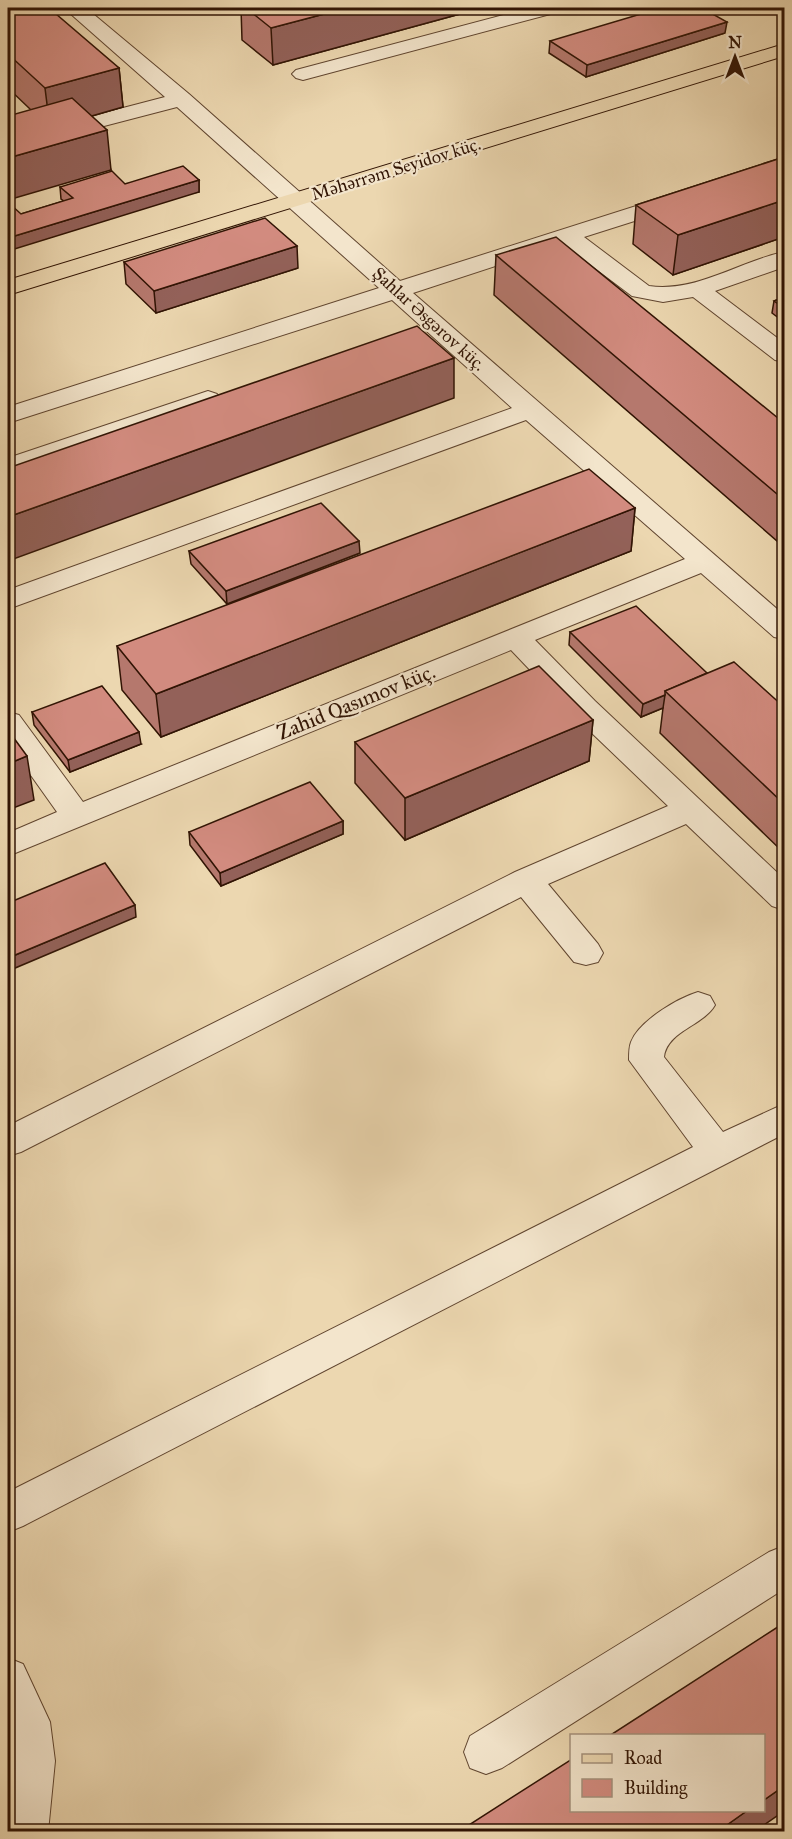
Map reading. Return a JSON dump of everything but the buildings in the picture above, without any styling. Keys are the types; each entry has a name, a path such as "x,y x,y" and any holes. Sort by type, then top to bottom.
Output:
{"main road":[{"name":"Məhərrəm Seyidov küç.","path":"8,288 784,50"}],"street":[{"name":"Şahlar Əsgərov küç.","path":"78,8 397,290 422,327 530,410 784,630"},
{"path":"303,74 551,8"},
{"path":"8,122 17,143 181,99"},
{"path":"8,415 697,194"},
{"path":"567,235 641,291 655,295 674,296 784,259"},
{"path":"697,289 784,355"},
{"path":"8,467 232,391"},
{"path":"8,600 530,410"},
{"name":"Zahid Qasımov küç.","path":"8,845 515,636 706,561"},
{"path":"515,636 584,708 784,898"},
{"path":"8,722 77,817"},
{"path":"8,1142 526,880 691,809"},
{"path":"526,880 586,953"},
{"path":"698,1005 666,1026 648,1043 646,1060 718,1152"},
{"path":"8,1513 784,1118"},
{"path":"486,1752 784,1566"},
{"path":"8,1679 28,1722 33,1761 25,1832"}]}
